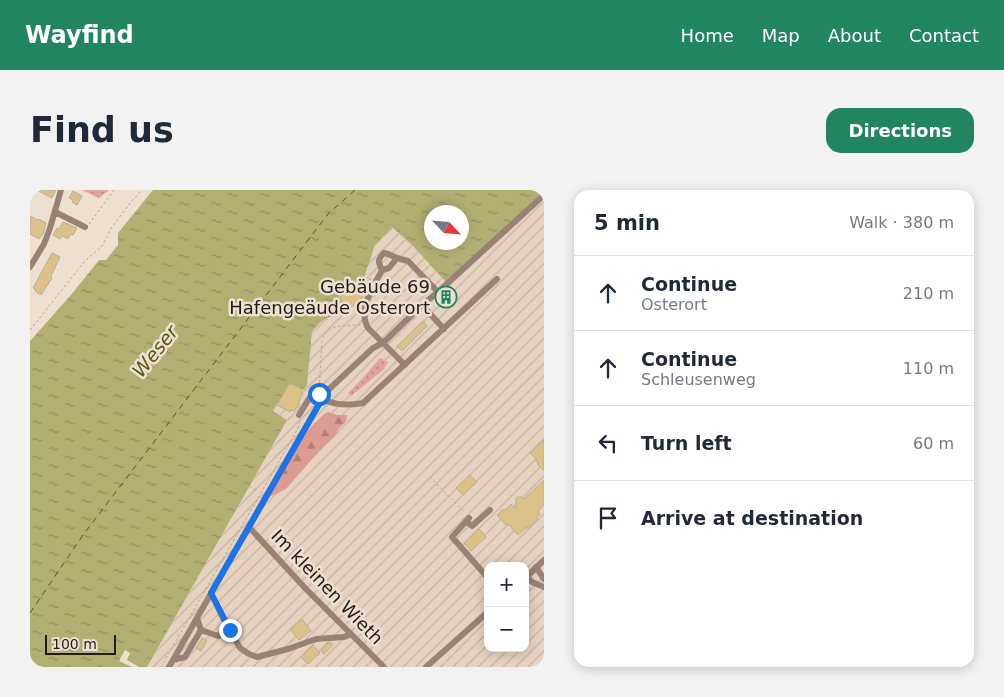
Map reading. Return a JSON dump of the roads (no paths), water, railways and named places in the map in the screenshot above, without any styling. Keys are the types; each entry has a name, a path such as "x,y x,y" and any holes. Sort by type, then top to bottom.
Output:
{"street":[{"path":"30,267 44,244 61,190"},
{"path":"168,667 326,392 373,348 383,343 422,305 544,195"},
{"path":"55,212 85,227"},
{"path":"405,365 365,322 367,300 382,270 379,262 380,258 384,253 408,261 438,292"},
{"path":"382,270 389,268 397,258"},
{"path":"300,415 310,397 350,406 363,403 497,279"},
{"path":"422,305 444,329"},
{"path":"484,573 452,537 468,519 472,526 490,510"},
{"name":"Im kleinen Wieth","path":"249,527 308,591 384,667"},
{"path":"529,574 544,560"},
{"path":"536,567 544,579"},
{"path":"529,580 544,587"},
{"path":"211,593 240,648 257,657 316,639 344,637 351,634"},
{"path":"426,667 484,616"},
{"path":"172,660 185,657 201,630 197,618"},
{"path":"201,630 218,636 230,630"}],"water":[{"name":"Weser","path":"153,190 544,190 446,282 413,246 392,227 375,245 363,281 358,279 339,297 350,309 348,315 327,318 319,323 312,332 307,385 304,390 291,384 279,403 277,403 273,411 287,420 147,667 30,667 30,341 99,260 106,260 118,245 118,233"}],"place":[{"name":"Gebäude 69 Hafengeäude Osterort","path":"446,297"}]}
